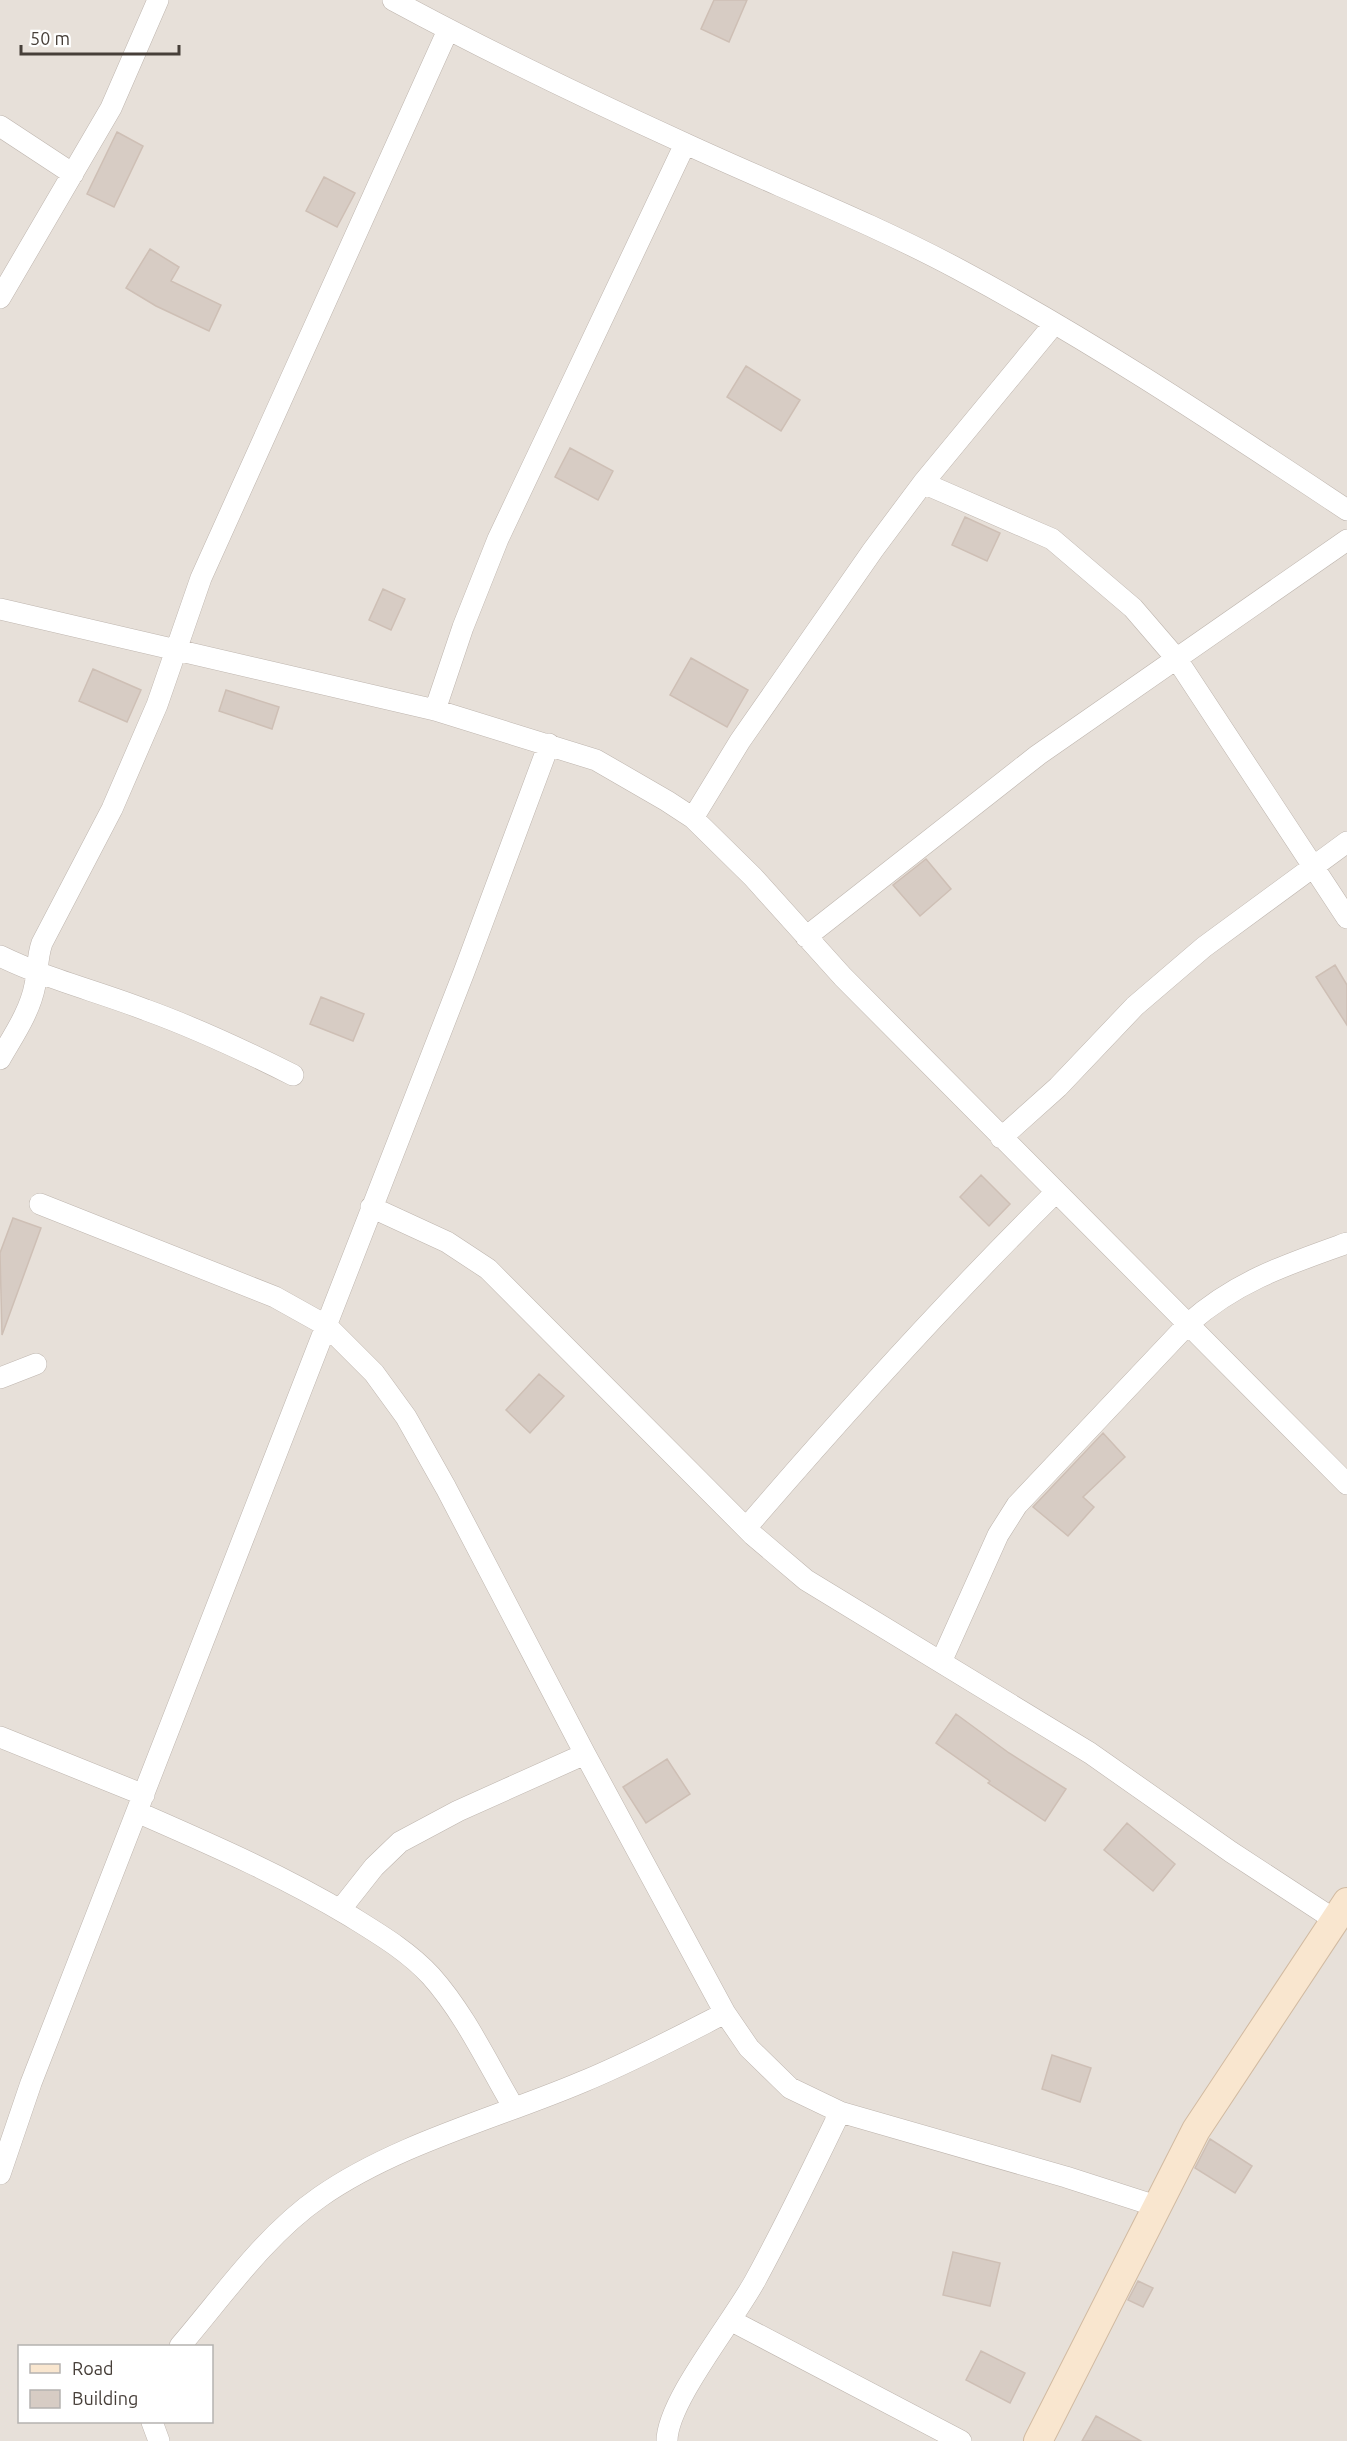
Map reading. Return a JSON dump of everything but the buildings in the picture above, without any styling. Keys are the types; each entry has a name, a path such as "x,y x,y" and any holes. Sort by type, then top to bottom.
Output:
{"main road":[{"path":"1038,2441 1196,2130 1341,1911"}],"street":[{"path":"0,298 111,108 158,0"},
{"path":"393,0 448,30 685,144 862,222 947,263 1054,324 1205,416 1347,510"},
{"path":"0,1059 23,1021 35,986 42,943 112,809 157,705 201,578 448,30"},
{"path":"0,126 73,174"},
{"path":"435,710 463,627 498,539 685,144"},
{"path":"693,818 740,741 923,483 1054,324"},
{"path":"923,483 1052,539 1133,608 1176,658 1347,918"},
{"path":"806,937 1038,755 1347,540"},
{"path":"0,609 435,710 596,760 630,777 693,818 753,877 806,937 1000,1138 1347,1484"},
{"path":"0,2174 31,2084 464,972 549,744"},
{"path":"1000,1138 1058,1087 1135,1006 1186,962 1347,842"},
{"path":"0,956 36,974 149,1011 234,1046 292,1075"},
{"path":"746,1528 856,1400 981,1266 1055,1192"},
{"path":"40,1204 276,1297 327,1326 374,1373 405,1417 446,1488 585,1754 725,2013 748,2048 790,2088 840,2112 1066,2177 1156,2206"},
{"path":"371,1207 447,1242 488,1269 746,1528 806,1580 1090,1753 1231,1852 1341,1911"},
{"path":"941,1662 998,1535 1017,1505 1188,1324 1212,1302 1235,1287 1282,1266 1347,1243"},
{"path":"0,1378 36,1364"},
{"path":"0,1737 140,1804 307,1890 398,1946 431,1976 457,2010 514,2108"},
{"path":"340,1910 374,1867 400,1842 458,1811 585,1754"},
{"path":"181,2345 273,2238 318,2198 342,2183 425,2142 582,2082 725,2013"},
{"path":"666,2441 667,2433 685,2389 732,2321 762,2269 840,2112"},
{"path":"732,2321 961,2441"},
{"path":"153,2423 159,2441"}],"shaded area":[{"path":"0,0 1347,0 1347,2441 0,2441"}]}
